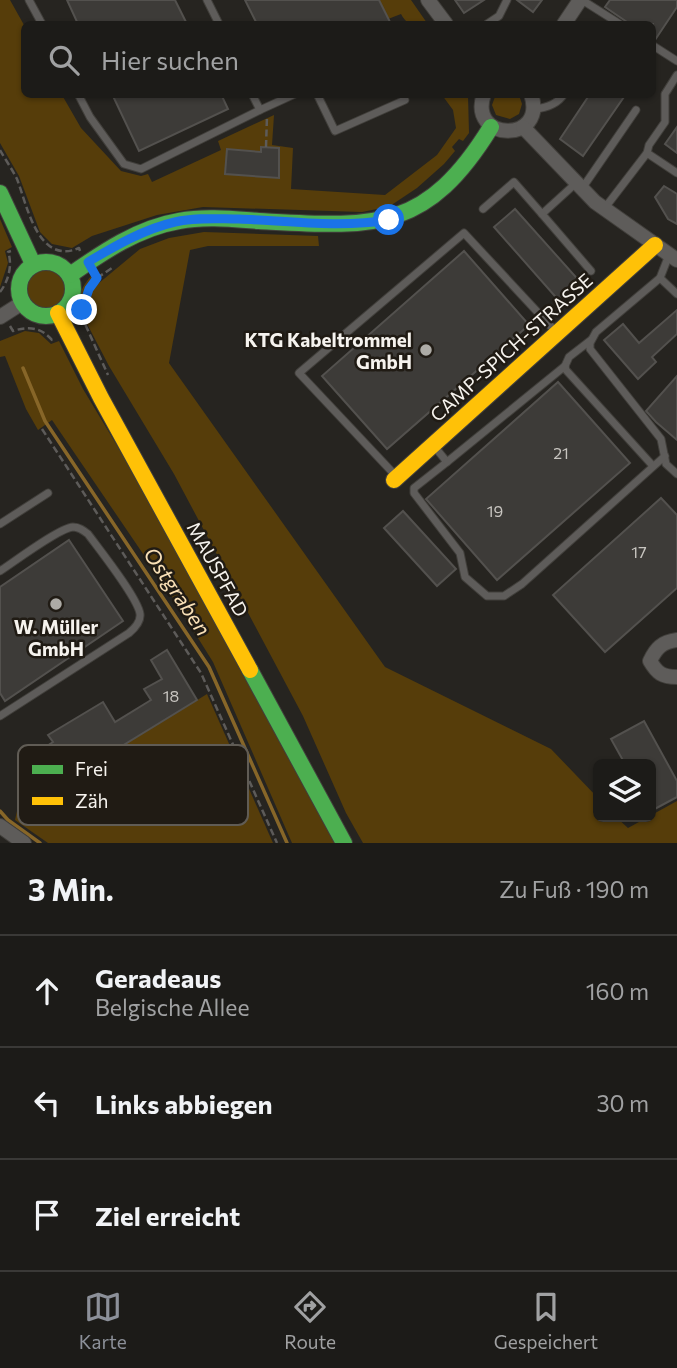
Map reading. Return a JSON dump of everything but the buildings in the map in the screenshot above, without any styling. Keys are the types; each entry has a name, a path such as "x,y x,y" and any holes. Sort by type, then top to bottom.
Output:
{"street":[{"path":"428,0 439,21"},
{"path":"566,21 581,0"},
{"path":"483,98 482,113 491,127 507,132 523,127 528,122 533,102"},
{"path":"70,275 88,262 144,232 177,221 212,218 351,223 389,220 411,211 437,193 464,168 491,127"},
{"path":"523,127 603,210 673,258"},
{"path":"0,193 33,264"},
{"name":"CAMP-SPICH-STRASSE","path":"395,479 655,245"},
{"path":"41,261 57,264 70,275 73,283 71,301 58,313 50,316 34,314 22,303 19,281 22,274 33,264 41,261"},
{"path":"2,316 22,303"},
{"name":"MAUSPFAD","path":"58,313 101,398 344,843"},
{"path":"677,640 668,641 656,649 650,661 664,677 677,677"},
{"path":"0,826 24,843"}],"lane":[{"path":"29,0 40,21"},
{"path":"207,0 218,21"},
{"path":"492,21 499,16 507,0"},
{"path":"581,0 615,21"},
{"path":"656,48 677,61"},
{"path":"603,210 647,153 649,145 665,122 665,94 677,75"},
{"path":"80,98 90,117 124,164 141,169 287,98"},
{"path":"255,98 264,109"},
{"path":"319,98 335,131 405,100 404,98"},
{"path":"533,102 546,108 561,98"},
{"path":"542,214 578,187 636,110"},
{"path":"647,153 677,173"},
{"path":"483,209 514,182 591,271"},
{"path":"395,479 299,373 464,233 557,333"},
{"path":"665,456 522,584 504,596 487,596 465,577 460,553 414,493 414,488 565,366 569,357 660,278 673,258"},
{"path":"660,278 677,294"},
{"path":"591,340 592,355 661,439 666,464 677,474"},
{"path":"565,366 653,466"},
{"path":"434,445 447,462"},
{"path":"0,524 48,493"},
{"path":"0,571 59,533 74,527 81,529 88,534 133,599 140,614 139,621 130,633 0,716"}],"path":[{"path":"264,109 266,147"},
{"path":"0,150 16,177 40,237 51,247 63,251 79,248 97,278 89,289 82,310 82,320 106,367 110,382"},
{"path":"2,316 13,331 25,327 35,328 52,340 68,332"},
{"path":"42,429 201,673 233,745"},
{"path":"248,778 277,843"}],"shaded area":[{"path":"0,0 10,0 22,21 21,98 64,98 81,128 121,171 141,176 148,174 152,182 221,150 218,141 274,115 272,145 293,148 291,189 385,195 437,155 456,128 453,110 444,98 468,98 469,133 463,141 459,139 452,147 455,151 444,164 417,188 390,206 362,212 203,207 157,215 92,236 72,248 52,244 40,232 19,176 0,143"},
{"path":"379,0 411,0 426,21 406,21 401,14 388,19"},
{"path":"495,98 520,98 522,104 519,114 510,119 496,115 492,105"},
{"path":"0,219 12,247 5,251 8,263 0,287"},
{"path":"204,232 318,236 319,246 208,246 190,250 169,363 385,667 551,749 593,793 593,822 621,822 628,828 639,822 656,822 656,813 677,801 677,843 363,843 346,813 303,716 174,474 109,366 84,318 93,288 140,249 169,238"},
{"path":"46,268 61,274 67,289 61,304 46,310 31,304 25,289 31,274"},
{"path":"92,275 94,278 84,293 80,306 81,324 77,325 75,312 78,298"},
{"path":"25,331 39,333 51,344 59,341 83,389 145,492 336,843 292,843 213,662 171,595 52,420 38,430 26,409 5,356 0,357 0,341"},
{"path":"207,694 230,745 124,745"},
{"path":"248,787 273,843 48,843 22,825 248,825"}],"waterway":[{"name":"Ostgraben","path":"23,368 45,421 209,667 244,745"},
{"name":"Ostgraben","path":"248,755 287,843"},
{"path":"0,811 40,843"}],"traffic: fast":[{"path":"70,275 135,235 179,221 219,218 334,224 365,222 393,216 419,205 443,188 467,162 491,127"},
{"path":"0,193 33,264"},
{"path":"51,262 61,266 69,274 73,289 69,304 61,312 41,316 31,312 23,304 19,284 23,274 31,266 51,262"},
{"path":"250,670 344,843"}],"traffic: slow":[{"path":"394,480 655,245"},
{"path":"58,313 101,398 250,670"}],"place":[{"name":"KTG Kabeltrommel GmbH","path":"426,350"},
{"name":"W. Müller GmbH","path":"56,604"}],"route":[{"path":"82,310 89,289 97,278 88,262 144,232 177,221 212,218 351,223 389,220"}]}
